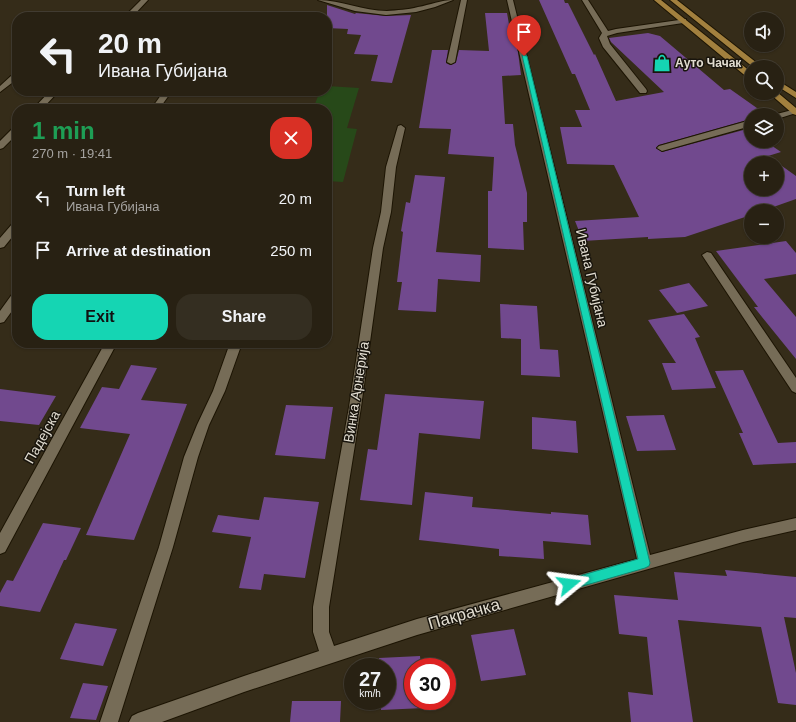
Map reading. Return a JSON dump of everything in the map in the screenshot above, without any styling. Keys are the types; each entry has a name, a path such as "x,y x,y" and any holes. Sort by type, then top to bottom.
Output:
{"main road":[{"path":"657,0 744,70"},
{"path":"673,0 749,60"},
{"path":"784,87 796,96"},
{"path":"781,100 796,111"}],"street":[{"path":"133,12 145,0"},
{"path":"321,0 353,10 381,14 419,9 450,0"},
{"path":"451,62 464,0"},
{"name":"Ивана Губијана","path":"510,0 645,563"},
{"path":"585,0 606,34"},
{"path":"643,91 606,45 603,38 606,34 616,31 683,21"},
{"path":"0,90 12,80"},
{"path":"42,104 49,96"},
{"path":"784,114 796,111"},
{"path":"662,148 744,125"},
{"name":"Винка Арнерија","path":"329,656 321,632 321,607 355,407 377,256 386,212 391,167 401,128"},
{"path":"0,146 12,134"},
{"path":"0,245 12,231"},
{"path":"707,255 796,388"},
{"path":"0,319 12,303"},
{"name":"Падејска","path":"0,547 108,348"},
{"path":"109,722 166,547 191,457 203,425 219,391 234,348"},
{"name":"Пакрачка","path":"138,722 244,684 417,627 743,536 796,524"}],"green space":[{"path":"332,86 359,88 347,128 357,129 343,182 332,181 332,104 315,104 318,96 332,96"}],"building":[{"path":"539,0 564,0 565,3 568,3 594,55 595,54 616,101 664,92 611,42 609,38 648,33 660,36 724,90 730,89 757,108 744,108 744,121 659,145 656,148 662,152 744,130 744,148 775,148 781,152 768,156 744,156 744,196 784,196 784,167 796,176 796,199 782,204 744,204 744,217 685,237 648,239 648,237 583,241 575,221 639,217 614,165 567,164 560,127 582,127 575,110 590,110 575,74 572,74"},
{"path":"327,5 355,14 386,16 411,15 392,83 371,81 378,55 354,54 361,35 347,34 348,29 332,28 332,12 327,12"},
{"path":"485,13 507,13 512,41 515,41 518,52 521,75 502,76 505,124 513,124 515,145 527,193 527,222 523,222 524,250 488,248 488,191 492,191 494,157 448,154 451,129 419,128 432,50 448,50 446,63 450,65 456,62 459,50 489,51"},
{"path":"415,175 445,177 436,252 481,255 480,282 438,279 436,312 398,310 402,282 397,282 403,232 401,231 406,202 410,203"},
{"path":"784,241 786,241 796,253 796,274 764,279 796,317 796,359 754,307 758,307 716,251 765,244 784,244"},
{"path":"689,283 708,306 677,313 659,290"},
{"path":"500,304 537,306 540,349 558,350 560,377 521,375 521,339 501,338"},
{"path":"684,314 700,337 695,338 716,388 672,390 662,363 676,363 648,320"},
{"path":"131,365 157,368 141,400 187,404 134,540 86,535 130,434 80,428 102,387 119,389"},
{"path":"743,370 778,443 796,442 796,463 753,465 739,433 743,433 715,371"},
{"path":"0,389 56,396 39,425 0,421"},
{"path":"385,394 484,401 480,439 419,433 412,505 360,500 368,449 377,450"},
{"path":"286,405 333,407 325,459 275,455"},
{"path":"664,415 676,450 637,451 626,416"},
{"path":"532,417 576,421 578,453 532,449"},
{"path":"425,492 473,497 472,507 551,514 551,512 588,515 591,545 543,541 544,559 499,556 499,549 419,540"},
{"path":"264,497 319,502 305,578 264,574 261,590 239,588 251,537 212,532 218,515 259,520"},
{"path":"43,523 81,528 66,560 64,560 40,612 0,606 0,593 7,580 13,581"},
{"path":"725,570 796,577 796,618 784,617 796,673 796,705 778,703 761,627 678,620 693,722 631,722 628,692 653,695 647,637 619,634 614,595 678,600 674,572 727,576"},
{"path":"75,623 117,629 103,666 60,659"},
{"path":"514,629 526,675 481,681 471,635"},
{"path":"420,656 420,658 404,658 404,709 396,709 396,658 379,658"},
{"path":"83,683 108,686 96,720 70,718"},
{"path":"292,701 341,701 340,722 290,722"}],"place":[{"name":"Ауто Чачак","path":"662,63"}],"route":[{"path":"524,56 645,563 569,584"}]}
